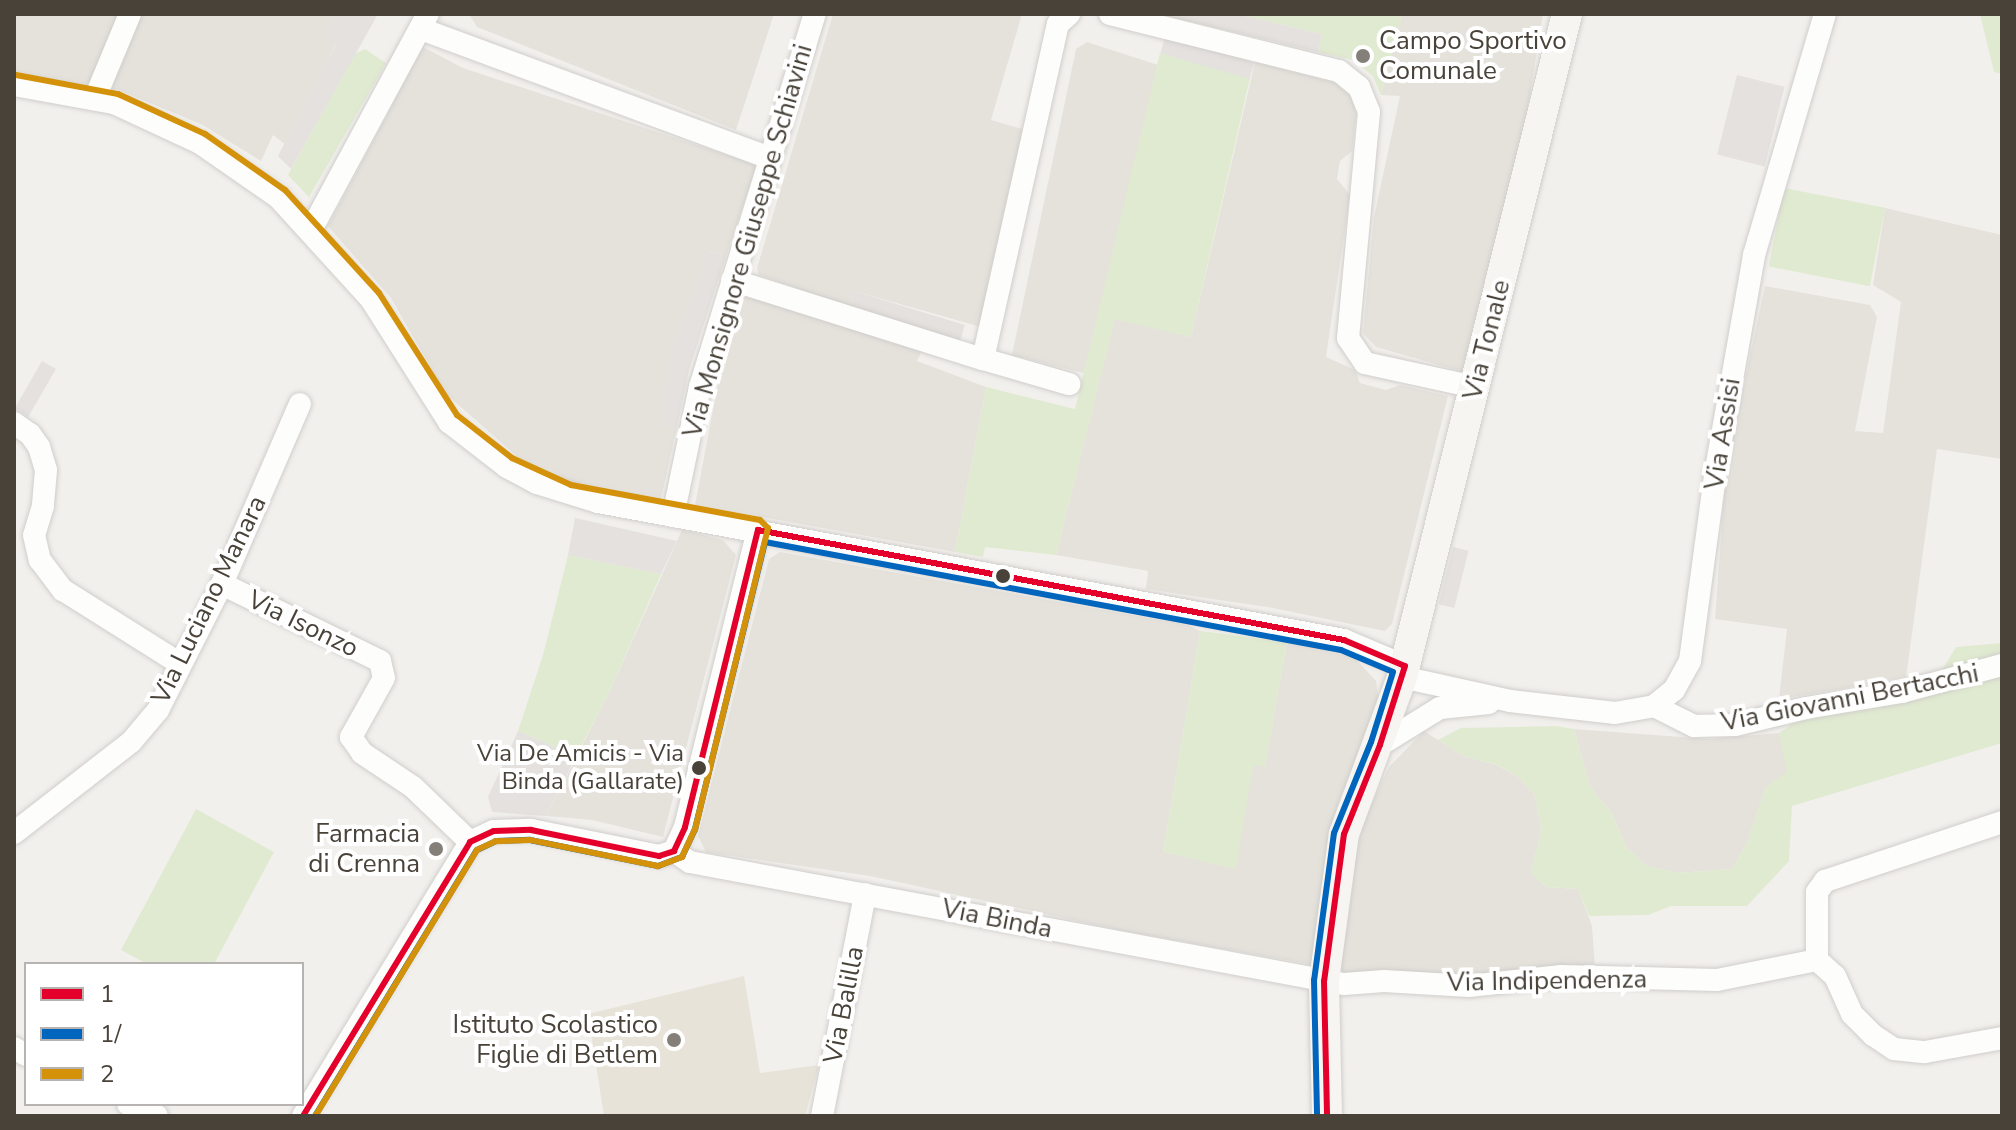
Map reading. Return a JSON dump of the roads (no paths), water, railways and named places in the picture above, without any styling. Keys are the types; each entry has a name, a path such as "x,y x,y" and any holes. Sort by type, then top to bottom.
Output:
{"street":[{"path":"95,98 130,14"},
{"name":"Via Monsignore Giuseppe Schiavini","path":"673,516 700,387 815,14"},
{"path":"983,359 1058,24 1069,14"},
{"path":"1110,14 1339,71 1359,87 1369,112 1348,338 1365,363 1475,387"},
{"name":"Via Tonale","path":"1327,1116 1324,981 1344,834 1380,745 1404,671 1567,14"},
{"name":"Via Assisi","path":"1654,706 1674,690 1690,661 1716,469 1754,255 1825,14"},
{"path":"311,230 425,21 770,158"},
{"path":"14,85 114,103 200,143 279,198 371,299 449,422 480,448 537,483 568,495 1344,640 1404,671 1510,701 1615,713 1654,706"},
{"path":"732,280 1069,384"},
{"name":"Via Luciano Manara","path":"14,833 131,742 158,710 179,663 222,584 300,404"},
{"path":"14,423 30,434 39,447 46,470 43,506 34,535 40,560 63,590 179,663"},
{"path":"303,1116 470,842 494,831 531,830 659,856 674,851 685,827 758,530"},
{"name":"Via Isonzo","path":"222,584 380,661 384,678 351,737 362,753 413,787 470,842"},
{"name":"Via Giovanni Bertacchi","path":"1654,706 1694,726 1735,725 1806,708 1916,689 2002,665"},
{"path":"1380,745 1419,718 1440,708 1510,701"},
{"path":"2002,822 1825,881 1817,892 1817,960 1835,976 1852,1014 1873,1035 1894,1049 1925,1052 2002,1038"},
{"name":"Via Binda","path":"674,851 690,862 1324,981"},
{"name":"Via Balilla","path":"822,1116 865,894"},
{"name":"Via Indipendenza","path":"1324,981 1469,986 1561,976 1717,980 1817,960"}],"place":[{"name":"Campo Sportivo Comunale","path":"1363,56"},
{"name":"Via De Amicis - Via Binda (Gallarate)","path":"699,768"},
{"name":"Farmacia di Crenna","path":"436,849"},
{"name":"Istituto Scolastico Figlie di Betlem","path":"674,1040"}]}
